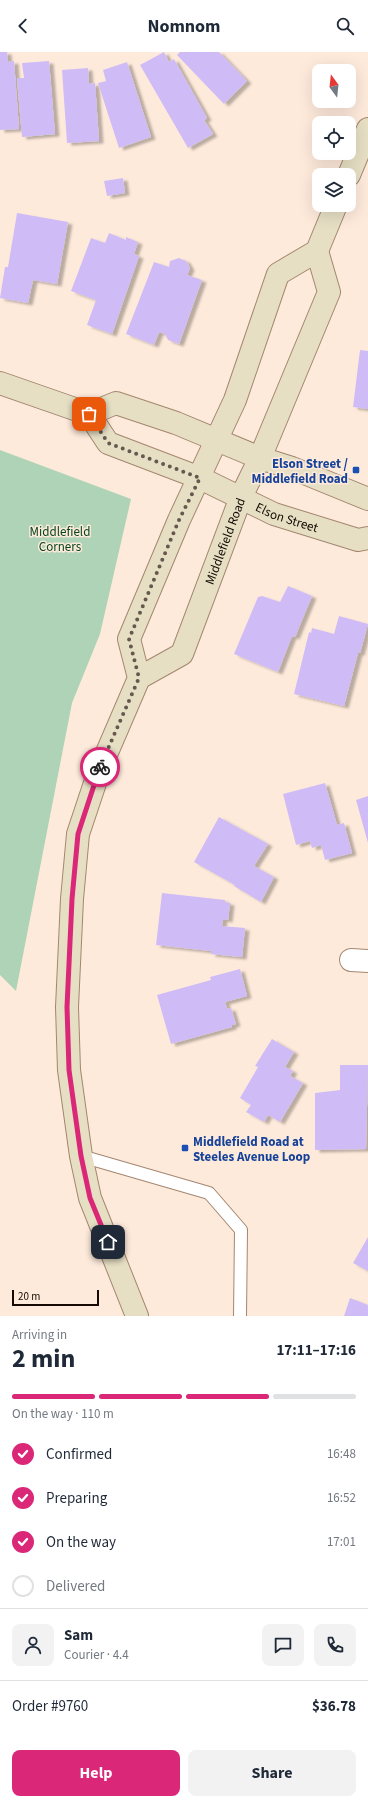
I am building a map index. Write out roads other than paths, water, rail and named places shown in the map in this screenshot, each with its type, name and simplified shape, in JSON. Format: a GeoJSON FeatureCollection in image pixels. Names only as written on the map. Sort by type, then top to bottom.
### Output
{"type":"FeatureCollection","features":[{"type":"Feature","properties":{"kind":"main road"},"geometry":{"type":"LineString","coordinates":[[352,168],[368,129]]}},
{"type":"Feature","properties":{"kind":"main road"},"geometry":{"type":"LineString","coordinates":[[137,1316],[90,1198],[81,1156],[69,1070],[67,1007],[72,899],[78,834],[99,771],[139,678],[129,639],[179,520],[200,478],[215,440],[235,400],[278,274],[317,251],[333,212]]}},
{"type":"Feature","properties":{"kind":"main road","name":"Middlefield Road"},"geometry":{"type":"LineString","coordinates":[[139,678],[182,654],[241,497],[260,458],[329,292],[317,251]]}},
{"type":"Feature","properties":{"kind":"main road"},"geometry":{"type":"LineString","coordinates":[[0,383],[89,414],[116,403],[176,423],[260,458],[292,468],[368,499]]}},
{"type":"Feature","properties":{"kind":"main road","name":"Elson Street"},"geometry":{"type":"LineString","coordinates":[[89,414],[108,443],[200,478],[274,514],[358,540],[368,538]]}},
{"type":"Feature","properties":{"kind":"lane"},"geometry":{"type":"LineString","coordinates":[[81,1156],[209,1193],[241,1230],[240,1316]]}},
{"type":"Feature","properties":{"kind":"place","name":"Elson Street / Middlefield Road"},"geometry":{"type":"Point","coordinates":[356,470]}},
{"type":"Feature","properties":{"kind":"place","name":"Middlefield Road at Steeles Avenue Loop"},"geometry":{"type":"Point","coordinates":[185,1148]}},
{"type":"Feature","properties":{"kind":"park label","name":"Middlefield Corners"},"geometry":{"type":"Point","coordinates":[60,538]}}]}
